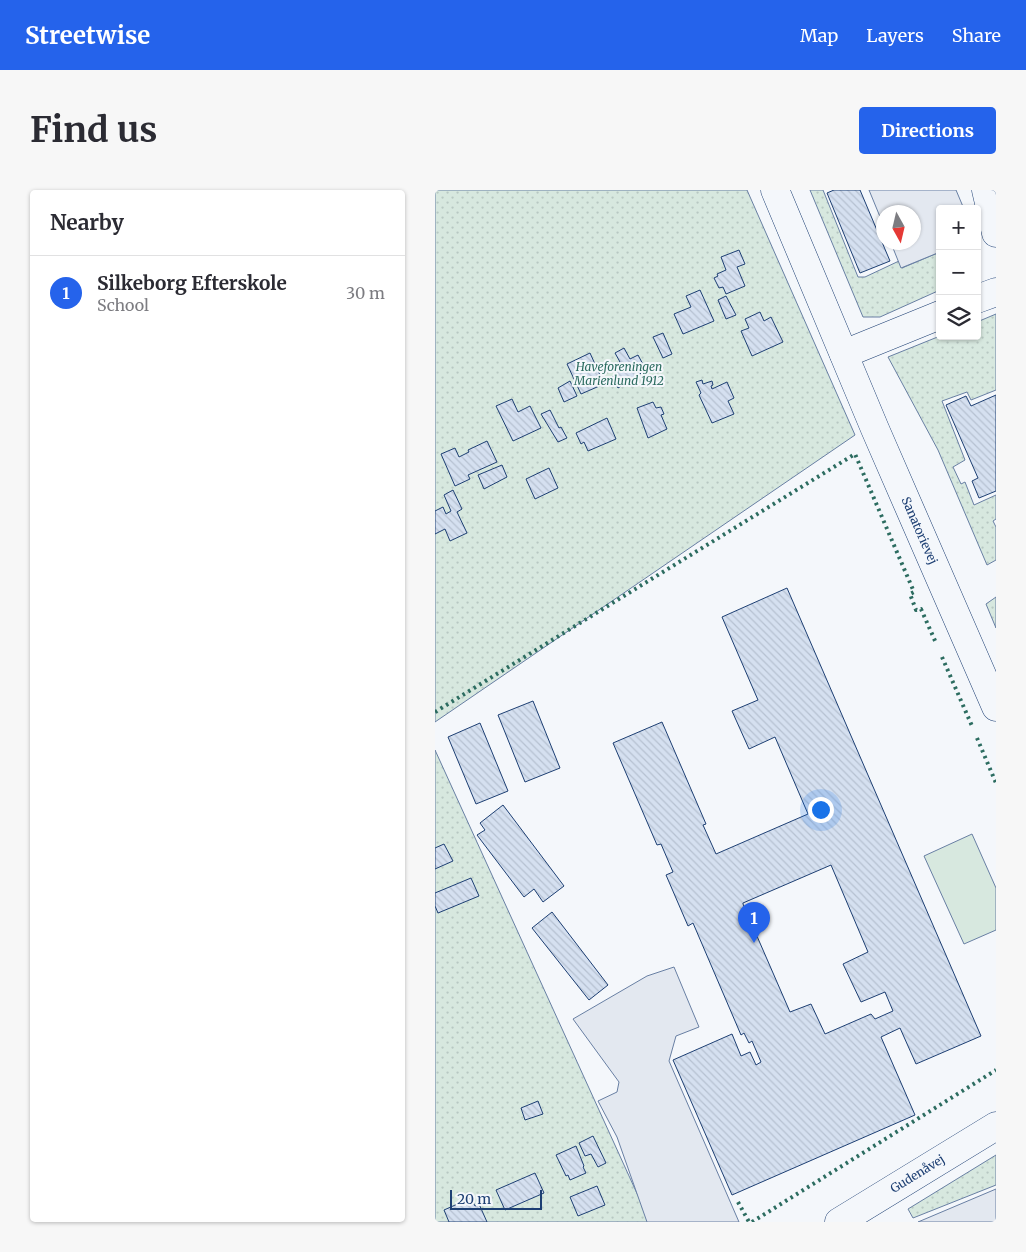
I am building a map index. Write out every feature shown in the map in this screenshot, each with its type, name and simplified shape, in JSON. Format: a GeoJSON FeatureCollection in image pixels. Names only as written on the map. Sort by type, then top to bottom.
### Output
{"type":"FeatureCollection","features":[{"type":"Feature","properties":{"kind":"street","name":"Sanatorievej"},"geometry":{"type":"LineString","coordinates":[[775,190],[996,707]]}},
{"type":"Feature","properties":{"kind":"street"},"geometry":{"type":"LineString","coordinates":[[986,190],[996,233]]}},
{"type":"Feature","properties":{"kind":"street"},"geometry":{"type":"LineString","coordinates":[[981,298],[996,292]]}},
{"type":"Feature","properties":{"kind":"street"},"geometry":{"type":"LineString","coordinates":[[844,354],[936,317]]}},
{"type":"Feature","properties":{"kind":"street","name":"Gudenåvej"},"geometry":{"type":"LineString","coordinates":[[839,1222],[996,1126]]}},
{"type":"Feature","properties":{"kind":"green space","name":"Haveforeningen Marienlund 1912"},"geometry":{"type":"Polygon","coordinates":[[[435,190],[747,190],[855,435],[435,722],[435,190]]]}},
{"type":"Feature","properties":{"kind":"green space"},"geometry":{"type":"Polygon","coordinates":[[[810,190],[823,190],[858,277],[865,277],[899,261],[902,268],[936,254],[936,292],[880,317],[863,317],[810,190]]]}},
{"type":"Feature","properties":{"kind":"green space"},"geometry":{"type":"Polygon","coordinates":[[[996,314],[996,390],[971,400],[967,392],[942,401],[965,460],[953,467],[961,484],[965,482],[974,505],[996,495],[996,519],[993,521],[996,527],[996,560],[987,565],[938,450],[888,357],[936,338],[936,340],[981,340],[981,320],[996,314]]]}},
{"type":"Feature","properties":{"kind":"green space"},"geometry":{"type":"Polygon","coordinates":[[[996,597],[996,628],[986,604],[996,597]]]}},
{"type":"Feature","properties":{"kind":"green space"},"geometry":{"type":"Polygon","coordinates":[[[435,750],[650,1222],[435,1222],[435,750]]]}},
{"type":"Feature","properties":{"kind":"green space"},"geometry":{"type":"Polygon","coordinates":[[[972,834],[996,888],[996,930],[964,944],[924,856],[972,834]]]}},
{"type":"Feature","properties":{"kind":"green space"},"geometry":{"type":"Polygon","coordinates":[[[996,1155],[996,1185],[913,1218],[908,1209],[996,1155]]]}},
{"type":"Feature","properties":{"kind":"shaded area"},"geometry":{"type":"Polygon","coordinates":[[[869,190],[956,190],[962,205],[936,205],[936,254],[901,268],[894,250],[921,250],[921,205],[876,205],[876,207],[869,190]]]}},
{"type":"Feature","properties":{"kind":"shaded area"},"geometry":{"type":"Polygon","coordinates":[[[674,967],[699,1027],[676,1036],[669,1061],[739,1222],[647,1222],[617,1137],[598,1101],[617,1092],[619,1082],[573,1019],[647,976],[674,967]]]}},
{"type":"Feature","properties":{"kind":"shaded area"},"geometry":{"type":"Polygon","coordinates":[[[996,1189],[996,1222],[918,1222],[996,1189]]]}},
{"type":"Feature","properties":{"kind":"building"},"geometry":{"type":"Polygon","coordinates":[[[834,190],[860,190],[876,228],[876,250],[885,250],[890,261],[860,273],[827,193],[834,190]]]}},
{"type":"Feature","properties":{"kind":"building"},"geometry":{"type":"Polygon","coordinates":[[[739,250],[745,264],[737,267],[745,286],[726,294],[723,287],[719,288],[714,278],[718,276],[717,274],[726,270],[721,257],[739,250]]]}},
{"type":"Feature","properties":{"kind":"building"},"geometry":{"type":"Polygon","coordinates":[[[700,290],[714,321],[683,334],[674,314],[691,307],[686,296],[700,290]]]}},
{"type":"Feature","properties":{"kind":"building"},"geometry":{"type":"Polygon","coordinates":[[[726,296],[736,315],[726,319],[718,300],[726,296]]]}},
{"type":"Feature","properties":{"kind":"building"},"geometry":{"type":"Polygon","coordinates":[[[760,312],[764,321],[771,317],[783,342],[752,356],[741,331],[749,328],[745,319],[760,312]]]}},
{"type":"Feature","properties":{"kind":"building"},"geometry":{"type":"Polygon","coordinates":[[[663,333],[672,354],[663,358],[653,337],[663,333]]]}},
{"type":"Feature","properties":{"kind":"building"},"geometry":{"type":"Polygon","coordinates":[[[624,348],[630,359],[638,355],[646,370],[618,388],[612,377],[617,375],[612,366],[620,362],[615,353],[624,348]]]}},
{"type":"Feature","properties":{"kind":"building"},"geometry":{"type":"Polygon","coordinates":[[[590,353],[604,384],[581,394],[567,364],[590,353]]]}},
{"type":"Feature","properties":{"kind":"building"},"geometry":{"type":"Polygon","coordinates":[[[702,380],[703,384],[712,381],[712,389],[727,382],[734,398],[728,401],[734,414],[712,423],[699,395],[701,393],[696,382],[702,380]]]}},
{"type":"Feature","properties":{"kind":"building"},"geometry":{"type":"Polygon","coordinates":[[[570,381],[577,396],[564,402],[558,388],[570,381]]]}},
{"type":"Feature","properties":{"kind":"building"},"geometry":{"type":"Polygon","coordinates":[[[996,395],[996,491],[979,498],[972,481],[978,478],[946,405],[966,396],[971,406],[996,395]]]}},
{"type":"Feature","properties":{"kind":"building"},"geometry":{"type":"Polygon","coordinates":[[[512,399],[518,412],[530,406],[541,428],[513,441],[496,406],[512,399]]]}},
{"type":"Feature","properties":{"kind":"building"},"geometry":{"type":"Polygon","coordinates":[[[653,402],[656,408],[661,407],[664,414],[661,415],[667,429],[648,438],[637,408],[653,402]]]}},
{"type":"Feature","properties":{"kind":"building"},"geometry":{"type":"Polygon","coordinates":[[[550,410],[559,428],[561,427],[567,438],[558,442],[541,414],[550,410]]]}},
{"type":"Feature","properties":{"kind":"building"},"geometry":{"type":"Polygon","coordinates":[[[607,418],[616,439],[588,451],[584,442],[581,444],[576,433],[607,418]]]}},
{"type":"Feature","properties":{"kind":"building"},"geometry":{"type":"Polygon","coordinates":[[[487,441],[497,462],[468,475],[470,479],[455,486],[441,454],[455,448],[459,457],[469,452],[468,450],[487,441]]]}},
{"type":"Feature","properties":{"kind":"building"},"geometry":{"type":"Polygon","coordinates":[[[502,465],[507,477],[484,489],[478,475],[502,465]]]}},
{"type":"Feature","properties":{"kind":"building"},"geometry":{"type":"Polygon","coordinates":[[[549,468],[558,488],[535,499],[526,479],[549,468]]]}},
{"type":"Feature","properties":{"kind":"building"},"geometry":{"type":"Polygon","coordinates":[[[453,490],[462,509],[457,512],[467,533],[450,541],[445,529],[435,534],[435,511],[443,507],[446,514],[451,511],[444,495],[453,490]]]}},
{"type":"Feature","properties":{"kind":"building"},"geometry":{"type":"Polygon","coordinates":[[[787,588],[981,1036],[916,1064],[900,1028],[881,1037],[915,1115],[732,1195],[673,1060],[732,1034],[741,1056],[750,1052],[756,1065],[761,1062],[752,1041],[749,1043],[744,1033],[741,1035],[693,923],[688,926],[666,875],[673,872],[661,844],[657,845],[613,743],[662,722],[706,824],[703,825],[716,854],[808,814],[775,737],[749,749],[732,711],[758,700],[722,617],[787,588]],[[831,865],[743,903],[790,1012],[811,1004],[825,1034],[871,1014],[875,1019],[893,1011],[885,992],[861,1002],[843,964],[868,952],[831,865]]]}},
{"type":"Feature","properties":{"kind":"building"},"geometry":{"type":"Polygon","coordinates":[[[533,701],[560,768],[525,782],[498,715],[533,701]]]}},
{"type":"Feature","properties":{"kind":"building"},"geometry":{"type":"Polygon","coordinates":[[[480,723],[508,791],[476,804],[448,737],[480,723]]]}},
{"type":"Feature","properties":{"kind":"building"},"geometry":{"type":"Polygon","coordinates":[[[503,805],[564,886],[543,902],[534,889],[524,897],[477,835],[485,830],[480,823],[503,805]]]}},
{"type":"Feature","properties":{"kind":"building"},"geometry":{"type":"Polygon","coordinates":[[[444,844],[453,861],[435,869],[435,848],[444,844]]]}},
{"type":"Feature","properties":{"kind":"building"},"geometry":{"type":"Polygon","coordinates":[[[471,878],[479,896],[438,913],[435,906],[435,893],[471,878]]]}},
{"type":"Feature","properties":{"kind":"building"},"geometry":{"type":"Polygon","coordinates":[[[552,912],[608,985],[589,1000],[532,928],[552,912]]]}},
{"type":"Feature","properties":{"kind":"building"},"geometry":{"type":"Polygon","coordinates":[[[538,1101],[543,1114],[525,1120],[521,1108],[538,1101]]]}},
{"type":"Feature","properties":{"kind":"building"},"geometry":{"type":"Polygon","coordinates":[[[593,1136],[606,1163],[598,1167],[591,1154],[585,1156],[579,1143],[593,1136]]]}},
{"type":"Feature","properties":{"kind":"building"},"geometry":{"type":"Polygon","coordinates":[[[576,1146],[586,1173],[570,1180],[568,1175],[566,1176],[556,1155],[576,1146]]]}},
{"type":"Feature","properties":{"kind":"building"},"geometry":{"type":"Polygon","coordinates":[[[535,1173],[544,1193],[505,1210],[496,1190],[535,1173]]]}},
{"type":"Feature","properties":{"kind":"building"},"geometry":{"type":"Polygon","coordinates":[[[597,1186],[605,1205],[578,1216],[570,1197],[597,1186]]]}},
{"type":"Feature","properties":{"kind":"building"},"geometry":{"type":"Polygon","coordinates":[[[471,1198],[475,1206],[479,1204],[487,1222],[449,1222],[444,1210],[471,1198]]]}},
{"type":"Feature","properties":{"kind":"hedge"},"geometry":{"type":"LineString","coordinates":[[435,712],[855,454],[914,592],[910,594],[916,610],[921,609],[936,643]]}},
{"type":"Feature","properties":{"kind":"hedge"},"geometry":{"type":"LineString","coordinates":[[942,657],[972,726]]}},
{"type":"Feature","properties":{"kind":"hedge"},"geometry":{"type":"LineString","coordinates":[[977,738],[996,783]]}},
{"type":"Feature","properties":{"kind":"hedge"},"geometry":{"type":"LineString","coordinates":[[752,1222],[996,1070]]}},
{"type":"Feature","properties":{"kind":"hedge"},"geometry":{"type":"LineString","coordinates":[[738,1202],[749,1222]]}},
{"type":"Feature","properties":{"kind":"place","name":"Silkeborg Efterskole"},"geometry":{"type":"Point","coordinates":[754,943]}}]}
